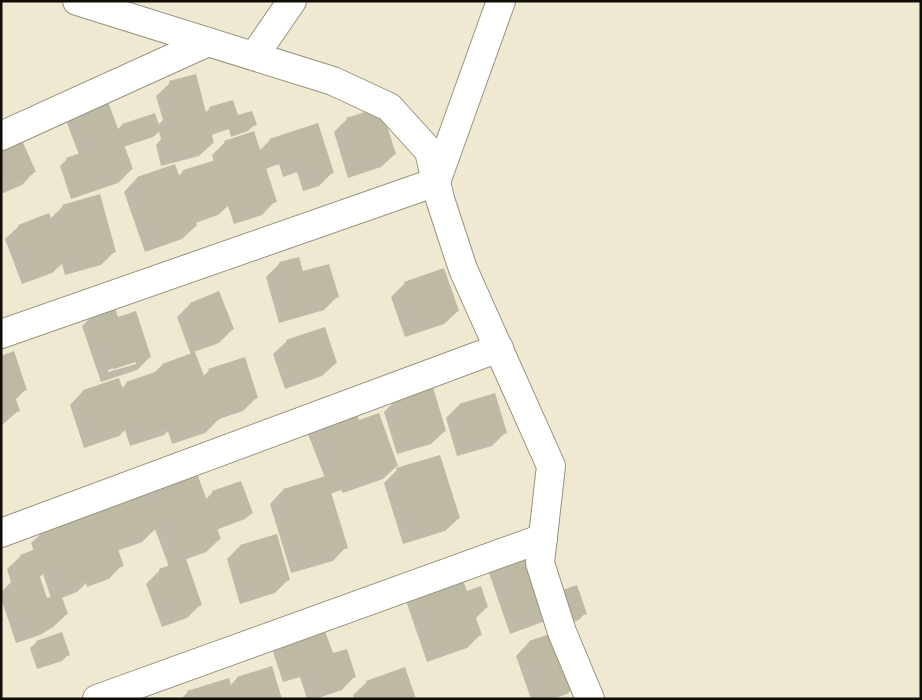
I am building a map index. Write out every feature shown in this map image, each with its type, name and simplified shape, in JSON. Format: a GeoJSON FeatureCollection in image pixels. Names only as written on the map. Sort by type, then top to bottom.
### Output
{"type":"FeatureCollection","features":[{"type":"Feature","properties":{"kind":"street"},"geometry":{"type":"LineString","coordinates":[[77,1],[333,81],[389,107],[429,152],[436,182],[463,269],[551,466],[540,563],[562,632],[590,699]]}},
{"type":"Feature","properties":{"kind":"street"},"geometry":{"type":"LineString","coordinates":[[254,56],[292,1]]}},
{"type":"Feature","properties":{"kind":"street"},"geometry":{"type":"LineString","coordinates":[[436,182],[501,1]]}},
{"type":"Feature","properties":{"kind":"street"},"geometry":{"type":"LineString","coordinates":[[1,136],[208,42]]}},
{"type":"Feature","properties":{"kind":"street"},"geometry":{"type":"LineString","coordinates":[[1,334],[436,182]]}},
{"type":"Feature","properties":{"kind":"street"},"geometry":{"type":"LineString","coordinates":[[1,533],[499,348]]}},
{"type":"Feature","properties":{"kind":"street"},"geometry":{"type":"LineString","coordinates":[[97,699],[543,538]]}},
{"type":"Feature","properties":{"kind":"building"},"geometry":{"type":"Polygon","coordinates":[[[196,74],[214,143],[175,154],[168,130],[175,128],[170,111],[177,110],[169,81],[196,74]]]}},
{"type":"Feature","properties":{"kind":"building"},"geometry":{"type":"Polygon","coordinates":[[[107,99],[133,169],[107,179],[79,109],[107,99]]]}},
{"type":"Feature","properties":{"kind":"building"},"geometry":{"type":"Polygon","coordinates":[[[233,100],[238,115],[252,111],[257,125],[238,131],[235,123],[216,129],[209,107],[233,100]]]}},
{"type":"Feature","properties":{"kind":"building"},"geometry":{"type":"Polygon","coordinates":[[[381,107],[396,154],[361,165],[346,118],[381,107]]]}},
{"type":"Feature","properties":{"kind":"building"},"geometry":{"type":"Polygon","coordinates":[[[155,113],[161,131],[127,142],[122,124],[155,113]]]}},
{"type":"Feature","properties":{"kind":"building"},"geometry":{"type":"Polygon","coordinates":[[[318,123],[334,173],[317,179],[310,159],[296,164],[293,152],[276,157],[269,139],[318,123]]]}},
{"type":"Feature","properties":{"kind":"building"},"geometry":{"type":"Polygon","coordinates":[[[17,129],[36,172],[7,185],[1,172],[1,136],[17,129]]]}},
{"type":"Feature","properties":{"kind":"building"},"geometry":{"type":"Polygon","coordinates":[[[254,131],[277,202],[247,211],[224,141],[254,131]]]}},
{"type":"Feature","properties":{"kind":"building"},"geometry":{"type":"Polygon","coordinates":[[[86,151],[98,186],[78,193],[66,158],[86,151]]]}},
{"type":"Feature","properties":{"kind":"building"},"geometry":{"type":"Polygon","coordinates":[[[219,159],[233,202],[197,214],[183,170],[219,159]]]}},
{"type":"Feature","properties":{"kind":"building"},"geometry":{"type":"Polygon","coordinates":[[[175,164],[197,226],[159,240],[137,177],[175,164]]]}},
{"type":"Feature","properties":{"kind":"building"},"geometry":{"type":"Polygon","coordinates":[[[100,194],[116,252],[78,262],[62,205],[100,194]]]}},
{"type":"Feature","properties":{"kind":"building"},"geometry":{"type":"Polygon","coordinates":[[[49,213],[67,260],[36,272],[18,225],[49,213]]]}},
{"type":"Feature","properties":{"kind":"building"},"geometry":{"type":"Polygon","coordinates":[[[299,257],[303,271],[329,264],[339,297],[293,310],[279,262],[299,257]]]}},
{"type":"Feature","properties":{"kind":"building"},"geometry":{"type":"Polygon","coordinates":[[[444,268],[459,311],[418,324],[404,282],[444,268]]]}},
{"type":"Feature","properties":{"kind":"building"},"geometry":{"type":"Polygon","coordinates":[[[219,291],[234,329],[204,341],[190,303],[219,291]]]}},
{"type":"Feature","properties":{"kind":"building"},"geometry":{"type":"Polygon","coordinates":[[[114,305],[118,317],[136,311],[151,357],[114,369],[95,311],[114,305]]]}},
{"type":"Feature","properties":{"kind":"building"},"geometry":{"type":"Polygon","coordinates":[[[325,327],[337,363],[298,376],[286,340],[325,327]]]}},
{"type":"Feature","properties":{"kind":"building"},"geometry":{"type":"Polygon","coordinates":[[[14,351],[27,390],[14,394],[20,411],[1,417],[1,356],[14,351]]]}},
{"type":"Feature","properties":{"kind":"building"},"geometry":{"type":"Polygon","coordinates":[[[195,352],[220,419],[186,431],[162,364],[195,352]]]}},
{"type":"Feature","properties":{"kind":"building"},"geometry":{"type":"Polygon","coordinates":[[[245,357],[258,398],[221,410],[208,369],[245,357]]]}},
{"type":"Feature","properties":{"kind":"building"},"geometry":{"type":"Polygon","coordinates":[[[161,370],[178,422],[144,434],[126,382],[161,370]]]}},
{"type":"Feature","properties":{"kind":"building"},"geometry":{"type":"Polygon","coordinates":[[[119,378],[134,423],[97,435],[83,390],[119,378]]]}},
{"type":"Feature","properties":{"kind":"building"},"geometry":{"type":"Polygon","coordinates":[[[433,387],[446,431],[410,442],[397,398],[433,387]]]}},
{"type":"Feature","properties":{"kind":"building"},"geometry":{"type":"Polygon","coordinates":[[[495,393],[507,433],[471,444],[459,404],[495,393]]]}},
{"type":"Feature","properties":{"kind":"building"},"geometry":{"type":"Polygon","coordinates":[[[354,407],[359,420],[379,413],[398,466],[356,481],[355,477],[344,481],[321,419],[354,407]]]}},
{"type":"Feature","properties":{"kind":"building"},"geometry":{"type":"Polygon","coordinates":[[[440,455],[460,518],[416,532],[396,468],[440,455]]]}},
{"type":"Feature","properties":{"kind":"building"},"geometry":{"type":"Polygon","coordinates":[[[195,468],[221,539],[182,553],[156,481],[195,468]]]}},
{"type":"Feature","properties":{"kind":"building"},"geometry":{"type":"Polygon","coordinates":[[[326,476],[348,548],[304,560],[283,489],[326,476]]]}},
{"type":"Feature","properties":{"kind":"building"},"geometry":{"type":"Polygon","coordinates":[[[241,481],[253,513],[224,524],[212,491],[241,481]]]}},
{"type":"Feature","properties":{"kind":"building"},"geometry":{"type":"Polygon","coordinates":[[[141,486],[157,529],[116,544],[124,566],[101,574],[77,509],[141,486]]]}},
{"type":"Feature","properties":{"kind":"building"},"geometry":{"type":"Polygon","coordinates":[[[71,519],[92,579],[66,588],[44,529],[71,519]]]}},
{"type":"Feature","properties":{"kind":"building"},"geometry":{"type":"Polygon","coordinates":[[[277,534],[290,580],[253,591],[240,545],[277,534]]]}},
{"type":"Feature","properties":{"kind":"building"},"geometry":{"type":"Polygon","coordinates":[[[539,538],[557,592],[577,585],[587,614],[568,620],[563,607],[524,622],[500,553],[539,538]]]}},
{"type":"Feature","properties":{"kind":"building"},"geometry":{"type":"Polygon","coordinates":[[[46,545],[53,566],[38,571],[47,598],[61,594],[68,614],[54,619],[55,622],[30,631],[13,579],[27,575],[20,555],[46,545]]]}},
{"type":"Feature","properties":{"kind":"building"},"geometry":{"type":"Polygon","coordinates":[[[186,559],[202,605],[175,615],[159,569],[186,559]]]}},
{"type":"Feature","properties":{"kind":"building"},"geometry":{"type":"Polygon","coordinates":[[[457,564],[467,591],[481,586],[488,607],[474,612],[482,635],[441,649],[416,578],[457,564]]]}},
{"type":"Feature","properties":{"kind":"building"},"geometry":{"type":"Polygon","coordinates":[[[319,614],[333,653],[347,649],[356,677],[322,688],[298,621],[319,614]]]}},
{"type":"Feature","properties":{"kind":"building"},"geometry":{"type":"Polygon","coordinates":[[[564,629],[582,681],[547,693],[529,641],[564,629]]]}},
{"type":"Feature","properties":{"kind":"building"},"geometry":{"type":"Polygon","coordinates":[[[62,632],[70,655],[44,664],[36,641],[62,632]]]}},
{"type":"Feature","properties":{"kind":"building"},"geometry":{"type":"Polygon","coordinates":[[[298,638],[309,670],[289,677],[279,644],[298,638]]]}},
{"type":"Feature","properties":{"kind":"building"},"geometry":{"type":"Polygon","coordinates":[[[272,666],[282,699],[244,699],[237,677],[272,666]]]}},
{"type":"Feature","properties":{"kind":"building"},"geometry":{"type":"Polygon","coordinates":[[[405,667],[416,699],[372,699],[366,681],[405,667]]]}},
{"type":"Feature","properties":{"kind":"building"},"geometry":{"type":"Polygon","coordinates":[[[229,678],[235,699],[190,699],[187,691],[229,678]]]}}]}
